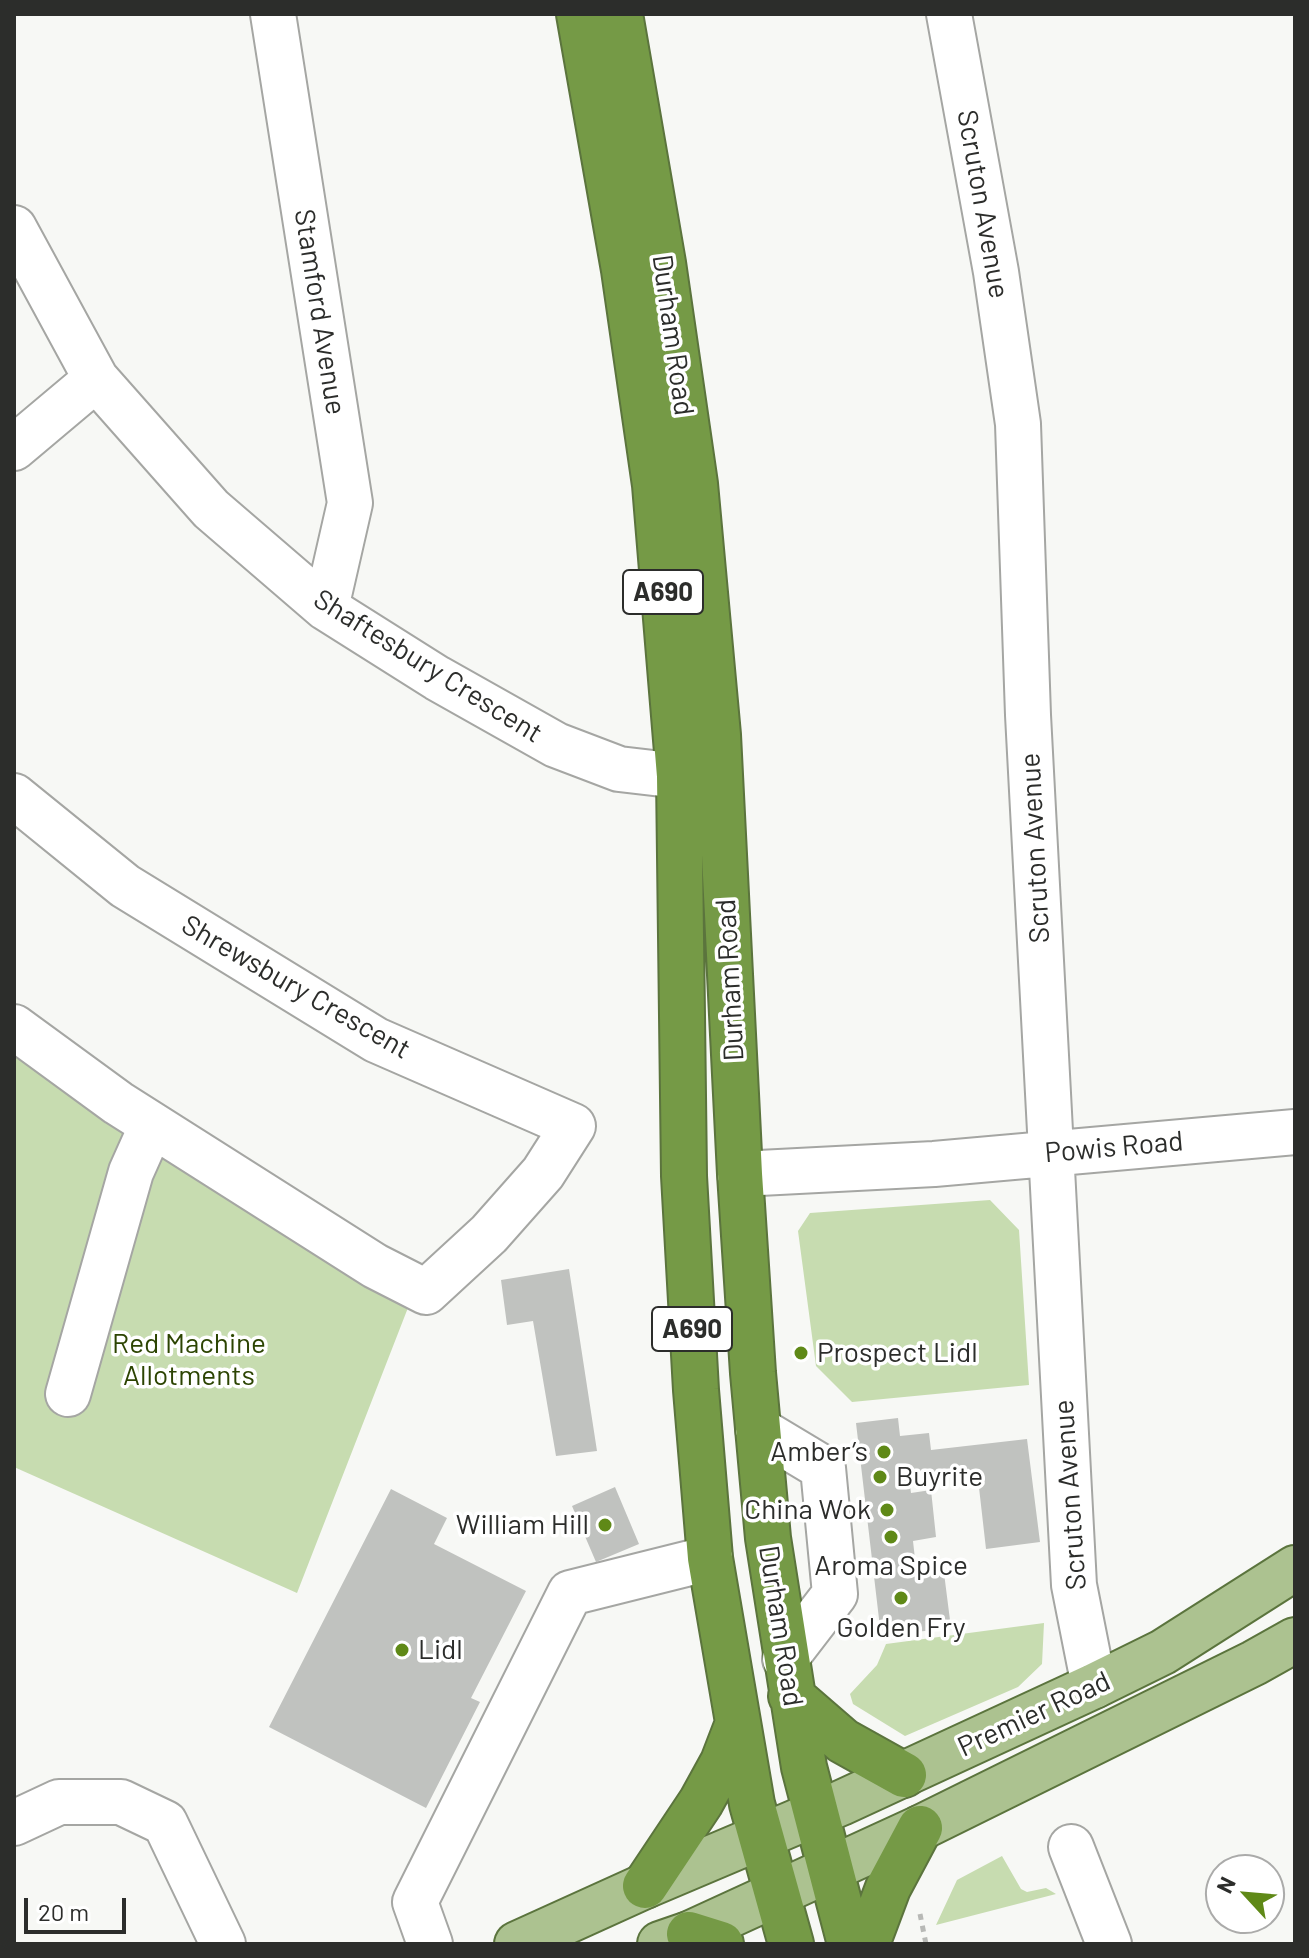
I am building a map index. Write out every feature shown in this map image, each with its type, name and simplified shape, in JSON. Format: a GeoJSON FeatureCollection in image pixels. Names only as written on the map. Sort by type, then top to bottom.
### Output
{"type":"FeatureCollection","features":[{"type":"Feature","properties":{"kind":"highway","name":"Durham Road"},"geometry":{"type":"LineString","coordinates":[[579,14],[624,270],[655,485],[679,776],[684,1176],[696,1390],[710,1558],[752,1804],[791,1944]]}},
{"type":"Feature","properties":{"kind":"highway","name":"Durham Road"},"geometry":{"type":"LineString","coordinates":[[620,14],[663,263],[695,484],[718,735],[740,1174],[768,1538],[788,1677],[815,1813],[850,1944]]}},
{"type":"Feature","properties":{"kind":"highway"},"geometry":{"type":"LineString","coordinates":[[684,1176],[740,1174]]}},
{"type":"Feature","properties":{"kind":"highway"},"geometry":{"type":"LineString","coordinates":[[788,1677],[843,1741],[904,1775]]}},
{"type":"Feature","properties":{"kind":"highway"},"geometry":{"type":"LineString","coordinates":[[645,1886],[701,1802],[723,1762],[738,1723]]}},
{"type":"Feature","properties":{"kind":"highway"},"geometry":{"type":"LineString","coordinates":[[867,1944],[888,1888],[920,1828]]}},
{"type":"Feature","properties":{"kind":"main road","name":"Premier Road"},"geometry":{"type":"LineString","coordinates":[[517,1944],[904,1775],[1094,1686],[1163,1652],[1295,1568]]}},
{"type":"Feature","properties":{"kind":"main road","name":"Premier Road"},"geometry":{"type":"LineString","coordinates":[[690,1941],[777,1894],[920,1828],[1295,1640]]}},
{"type":"Feature","properties":{"kind":"street","name":"Stamford Avenue"},"geometry":{"type":"LineString","coordinates":[[273,14],[350,503],[326,608]]}},
{"type":"Feature","properties":{"kind":"street","name":"Scruton Avenue"},"geometry":{"type":"LineString","coordinates":[[949,14],[996,272],[1018,424],[1029,730],[1074,1585],[1094,1686]]}},
{"type":"Feature","properties":{"kind":"street","name":"Shaftesbury Crescent"},"geometry":{"type":"LineString","coordinates":[[14,228],[96,379],[211,509],[326,608],[437,678],[556,745],[619,769],[679,776]]}},
{"type":"Feature","properties":{"kind":"street"},"geometry":{"type":"LineString","coordinates":[[14,448],[96,379]]}},
{"type":"Feature","properties":{"kind":"street","name":"Shrewsbury Crescent"},"geometry":{"type":"LineString","coordinates":[[14,796],[125,886],[376,1040],[573,1126],[543,1173],[499,1223],[426,1292],[375,1266],[152,1125]]}},
{"type":"Feature","properties":{"kind":"street"},"geometry":{"type":"LineString","coordinates":[[14,1027],[152,1125],[131,1172],[68,1394]]}},
{"type":"Feature","properties":{"kind":"street","name":"Powis Road"},"geometry":{"type":"LineString","coordinates":[[740,1174],[934,1164],[1295,1132]]}},
{"type":"Feature","properties":{"kind":"street"},"geometry":{"type":"LineString","coordinates":[[758,1429],[823,1468],[835,1594],[788,1677]]}},
{"type":"Feature","properties":{"kind":"street"},"geometry":{"type":"LineString","coordinates":[[430,1944],[415,1902],[570,1593],[710,1558]]}},
{"type":"Feature","properties":{"kind":"street"},"geometry":{"type":"LineString","coordinates":[[14,1823],[59,1802],[121,1802],[165,1823],[223,1944]]}},
{"type":"Feature","properties":{"kind":"street"},"geometry":{"type":"LineString","coordinates":[[1071,1847],[1109,1944]]}},
{"type":"Feature","properties":{"kind":"green space","name":"Red Machine Allotments"},"geometry":{"type":"Polygon","coordinates":[[[14,1047],[411,1300],[297,1593],[14,1467],[14,1047]]]}},
{"type":"Feature","properties":{"kind":"green space"},"geometry":{"type":"Polygon","coordinates":[[[990,1200],[1019,1230],[1029,1385],[852,1402],[816,1366],[798,1231],[810,1213],[990,1200]]]}},
{"type":"Feature","properties":{"kind":"green space"},"geometry":{"type":"Polygon","coordinates":[[[1044,1623],[1042,1664],[1018,1687],[905,1736],[853,1704],[850,1694],[877,1665],[886,1644],[1044,1623]]]}},
{"type":"Feature","properties":{"kind":"green space"},"geometry":{"type":"Polygon","coordinates":[[[1002,1856],[1021,1889],[1027,1892],[1046,1888],[1056,1894],[936,1925],[957,1880],[1002,1856]]]}},
{"type":"Feature","properties":{"kind":"building"},"geometry":{"type":"Polygon","coordinates":[[[569,1269],[597,1451],[556,1456],[533,1321],[507,1325],[501,1280],[569,1269]]]}},
{"type":"Feature","properties":{"kind":"building"},"geometry":{"type":"Polygon","coordinates":[[[898,1418],[900,1436],[929,1433],[931,1450],[1027,1439],[1040,1542],[986,1549],[977,1470],[909,1478],[911,1493],[931,1490],[936,1537],[913,1541],[917,1577],[944,1573],[951,1628],[881,1636],[856,1423],[898,1418]]]}},
{"type":"Feature","properties":{"kind":"building","name":"William Hill"},"geometry":{"type":"Polygon","coordinates":[[[615,1487],[639,1544],[596,1562],[572,1506],[615,1487]]]}},
{"type":"Feature","properties":{"kind":"building","name":"Lidl"},"geometry":{"type":"Polygon","coordinates":[[[391,1489],[447,1518],[434,1544],[526,1591],[471,1698],[480,1702],[426,1808],[269,1727],[391,1489]]]}},
{"type":"Feature","properties":{"kind":"place","name":"Prospect Lidl"},"geometry":{"type":"Point","coordinates":[801,1353]}},
{"type":"Feature","properties":{"kind":"place","name":"Amber’s"},"geometry":{"type":"Point","coordinates":[884,1452]}},
{"type":"Feature","properties":{"kind":"place","name":"Buyrite"},"geometry":{"type":"Point","coordinates":[880,1477]}},
{"type":"Feature","properties":{"kind":"place","name":"China Wok"},"geometry":{"type":"Point","coordinates":[887,1510]}},
{"type":"Feature","properties":{"kind":"place","name":"William Hill"},"geometry":{"type":"Point","coordinates":[605,1525]}},
{"type":"Feature","properties":{"kind":"place","name":"Aroma Spice"},"geometry":{"type":"Point","coordinates":[891,1537]}},
{"type":"Feature","properties":{"kind":"place","name":"Golden Fry"},"geometry":{"type":"Point","coordinates":[901,1598]}},
{"type":"Feature","properties":{"kind":"place","name":"Lidl"},"geometry":{"type":"Point","coordinates":[402,1650]}}]}
